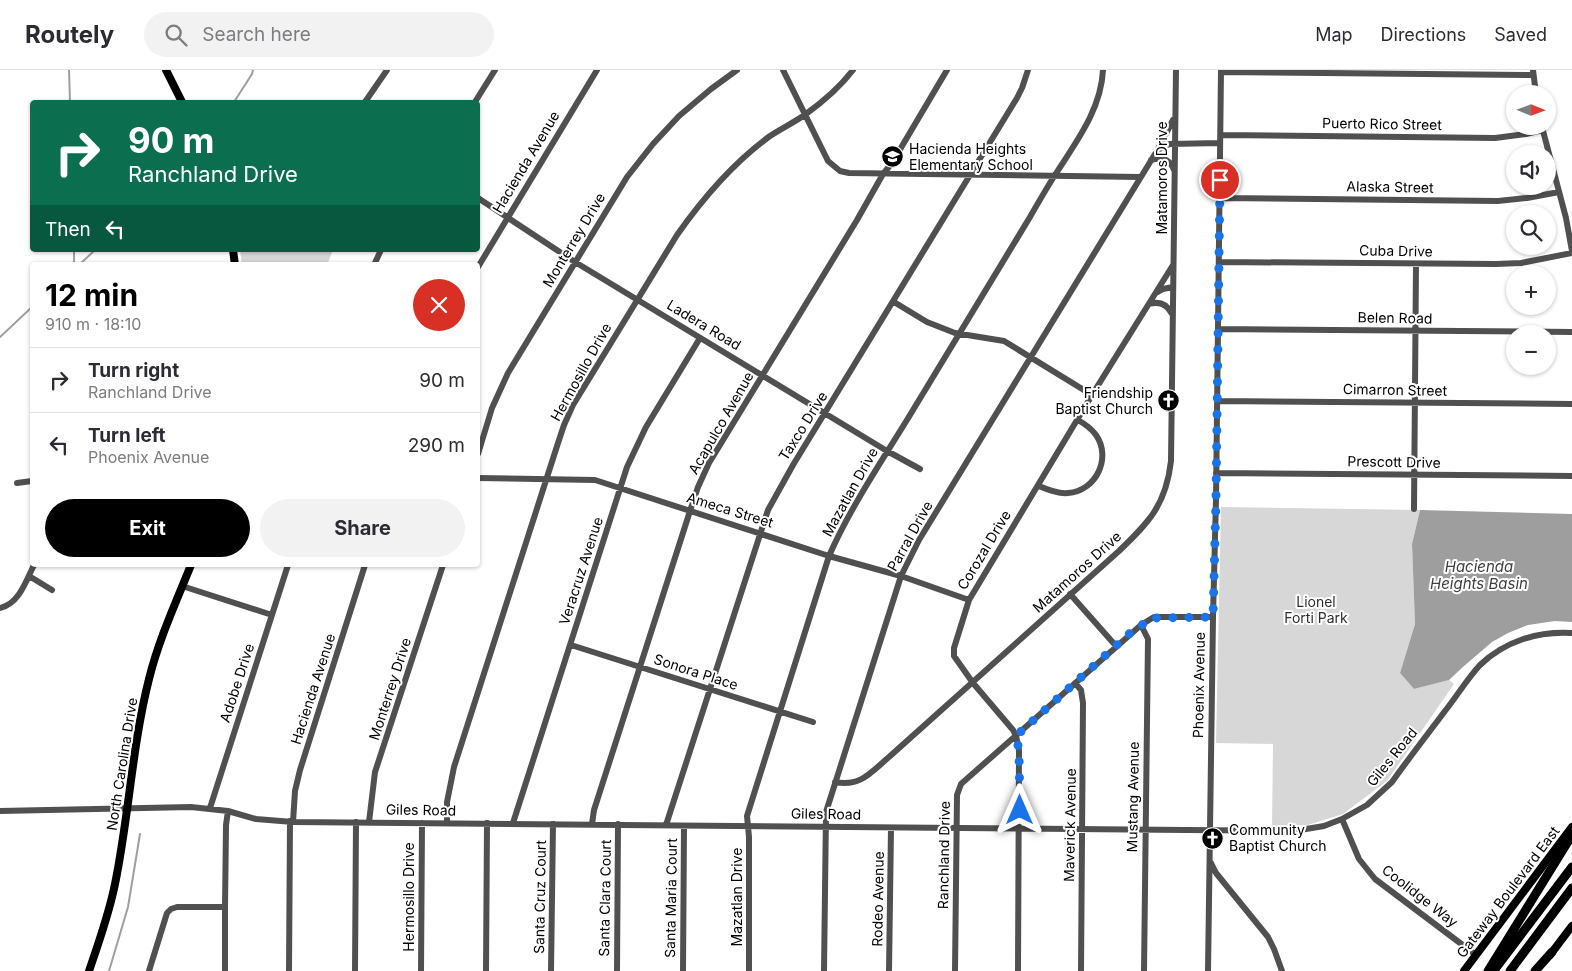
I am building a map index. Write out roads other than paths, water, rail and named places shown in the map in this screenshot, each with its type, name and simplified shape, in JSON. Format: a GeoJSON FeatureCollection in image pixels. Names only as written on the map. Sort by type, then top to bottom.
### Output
{"type":"FeatureCollection","features":[{"type":"Feature","properties":{"kind":"highway"},"geometry":{"type":"LineString","coordinates":[[1488,971],[1572,835]]}},
{"type":"Feature","properties":{"kind":"highway"},"geometry":{"type":"LineString","coordinates":[[1493,971],[1572,867]]}},
{"type":"Feature","properties":{"kind":"highway"},"geometry":{"type":"LineString","coordinates":[[1510,971],[1572,888]]}},
{"type":"Feature","properties":{"kind":"highway"},"geometry":{"type":"LineString","coordinates":[[1537,971],[1552,952]]}},
{"type":"Feature","properties":{"kind":"main road"},"geometry":{"type":"LineString","coordinates":[[166,70],[181,100]]}},
{"type":"Feature","properties":{"kind":"main road","name":"North Carolina Drive"},"geometry":{"type":"LineString","coordinates":[[90,971],[115,884],[140,721],[149,680],[162,638],[190,567]]}},
{"type":"Feature","properties":{"kind":"main road","name":"Gateway Boulevard East"},"geometry":{"type":"LineString","coordinates":[[1464,971],[1572,827]]}},
{"type":"Feature","properties":{"kind":"main road"},"geometry":{"type":"LineString","coordinates":[[1552,952],[1572,926]]}},
{"type":"Feature","properties":{"kind":"street"},"geometry":{"type":"LineString","coordinates":[[365,100],[387,70]]}},
{"type":"Feature","properties":{"kind":"street"},"geometry":{"type":"LineString","coordinates":[[476,100],[495,70]]}},
{"type":"Feature","properties":{"kind":"street","name":"Hacienda Avenue"},"geometry":{"type":"LineString","coordinates":[[480,265],[597,70]]}},
{"type":"Feature","properties":{"kind":"street","name":"Monterrey Drive"},"geometry":{"type":"LineString","coordinates":[[480,448],[494,403],[508,373],[627,177],[653,144],[697,100],[737,70]]}},
{"type":"Feature","properties":{"kind":"street"},"geometry":{"type":"LineString","coordinates":[[783,70],[828,161],[836,169],[850,173],[883,174],[1140,177]]}},
{"type":"Feature","properties":{"kind":"street","name":"Hermosillo Drive"},"geometry":{"type":"LineString","coordinates":[[446,823],[447,802],[454,767],[568,415],[677,235],[716,184],[770,136],[805,115],[831,95],[853,70]]}},
{"type":"Feature","properties":{"kind":"street","name":"Acapulco Avenue"},"geometry":{"type":"LineString","coordinates":[[592,824],[594,810],[690,511],[709,463],[947,70]]}},
{"type":"Feature","properties":{"kind":"street","name":"Taxco Drive"},"geometry":{"type":"LineString","coordinates":[[666,825],[771,503],[1017,98],[1028,70]]}},
{"type":"Feature","properties":{"kind":"street","name":"Mazatlan Drive"},"geometry":{"type":"LineString","coordinates":[[749,971],[750,837],[747,816],[829,556],[846,520],[887,451],[960,335],[1078,139],[1095,108],[1101,89],[1103,70]]}},
{"type":"Feature","properties":{"kind":"street","name":"Matamoros Drive"},"geometry":{"type":"LineString","coordinates":[[835,782],[850,784],[862,780],[973,683],[1143,528],[1156,510],[1168,484],[1171,461],[1176,70]]}},
{"type":"Feature","properties":{"kind":"street"},"geometry":{"type":"LineString","coordinates":[[1222,71],[1533,72],[1535,85]]}},
{"type":"Feature","properties":{"kind":"street","name":"Phoenix Avenue"},"geometry":{"type":"LineString","coordinates":[[1208,971],[1222,71]]}},
{"type":"Feature","properties":{"kind":"street","name":"Parral Drive"},"geometry":{"type":"LineString","coordinates":[[824,971],[826,812],[901,576],[920,540],[1175,117]]}},
{"type":"Feature","properties":{"kind":"street","name":"Puerto Rico Street"},"geometry":{"type":"LineString","coordinates":[[1221,135],[1495,138],[1518,135]]}},
{"type":"Feature","properties":{"kind":"street"},"geometry":{"type":"LineString","coordinates":[[1544,135],[1569,231],[1572,252]]}},
{"type":"Feature","properties":{"kind":"street"},"geometry":{"type":"LineString","coordinates":[[1174,143],[1220,143]]}},
{"type":"Feature","properties":{"kind":"street","name":"Parral Drive"},"geometry":{"type":"LineString","coordinates":[[1153,156],[1163,146],[1174,143]]}},
{"type":"Feature","properties":{"kind":"street"},"geometry":{"type":"LineString","coordinates":[[1153,156],[1166,160],[1172,165],[1175,172]]}},
{"type":"Feature","properties":{"kind":"street","name":"Alaska Street"},"geometry":{"type":"LineString","coordinates":[[1220,198],[1498,201],[1559,192]]}},
{"type":"Feature","properties":{"kind":"street","name":"Ladera Road"},"geometry":{"type":"LineString","coordinates":[[480,199],[575,262],[887,451],[920,469]]}},
{"type":"Feature","properties":{"kind":"street","name":"Cuba Drive"},"geometry":{"type":"LineString","coordinates":[[1219,262],[1521,263],[1572,252]]}},
{"type":"Feature","properties":{"kind":"street","name":"Corozal Drive"},"geometry":{"type":"LineString","coordinates":[[1018,971],[1019,750],[1013,730],[973,683],[954,654],[954,648],[969,600],[1092,395],[1174,264]]}},
{"type":"Feature","properties":{"kind":"street"},"geometry":{"type":"LineString","coordinates":[[1414,509],[1416,264]]}},
{"type":"Feature","properties":{"kind":"street"},"geometry":{"type":"LineString","coordinates":[[1154,295],[1163,289],[1173,287]]}},
{"type":"Feature","properties":{"kind":"street"},"geometry":{"type":"LineString","coordinates":[[894,302],[927,322],[960,335],[1004,341],[1092,395]]}},
{"type":"Feature","properties":{"kind":"street"},"geometry":{"type":"LineString","coordinates":[[1149,304],[1158,303],[1164,305],[1170,309],[1173,315]]}},
{"type":"Feature","properties":{"kind":"street","name":"Belen Road"},"geometry":{"type":"LineString","coordinates":[[1218,329],[1572,332]]}},
{"type":"Feature","properties":{"kind":"street","name":"Veracruz Avenue"},"geometry":{"type":"LineString","coordinates":[[513,823],[620,488],[640,438],[700,338]]}},
{"type":"Feature","properties":{"kind":"street","name":"Cimarron Street"},"geometry":{"type":"LineString","coordinates":[[1218,401],[1572,404]]}},
{"type":"Feature","properties":{"kind":"street"},"geometry":{"type":"LineString","coordinates":[[1039,486],[1061,493],[1074,492],[1090,484],[1098,473],[1102,458],[1099,440],[1090,427],[1078,420]]}},
{"type":"Feature","properties":{"kind":"street","name":"Prescott Drive"},"geometry":{"type":"LineString","coordinates":[[1216,473],[1572,476]]}},
{"type":"Feature","properties":{"kind":"street","name":"Ameca Street"},"geometry":{"type":"LineString","coordinates":[[480,478],[590,479],[760,532],[829,556],[901,576],[969,600]]}},
{"type":"Feature","properties":{"kind":"street"},"geometry":{"type":"LineString","coordinates":[[17,483],[30,481]]}},
{"type":"Feature","properties":{"kind":"street"},"geometry":{"type":"LineString","coordinates":[[0,608],[7,606],[16,599],[33,567]]}},
{"type":"Feature","properties":{"kind":"street","name":"Adobe Drive"},"geometry":{"type":"LineString","coordinates":[[210,808],[287,567]]}},
{"type":"Feature","properties":{"kind":"street","name":"Hacienda Avenue"},"geometry":{"type":"LineString","coordinates":[[289,971],[292,822],[295,791],[364,567]]}},
{"type":"Feature","properties":{"kind":"street","name":"Monterrey Drive"},"geometry":{"type":"LineString","coordinates":[[369,822],[375,772],[442,567]]}},
{"type":"Feature","properties":{"kind":"street"},"geometry":{"type":"LineString","coordinates":[[29,576],[52,590]]}},
{"type":"Feature","properties":{"kind":"street"},"geometry":{"type":"LineString","coordinates":[[182,586],[272,615]]}},
{"type":"Feature","properties":{"kind":"street"},"geometry":{"type":"LineString","coordinates":[[1070,594],[1116,646]]}},
{"type":"Feature","properties":{"kind":"street","name":"Ranchland Drive"},"geometry":{"type":"LineString","coordinates":[[955,971],[957,795],[961,784],[1141,625],[1152,618],[1158,617],[1213,617]]}},
{"type":"Feature","properties":{"kind":"street","name":"Mustang Avenue"},"geometry":{"type":"LineString","coordinates":[[1141,625],[1148,639],[1144,971]]}},
{"type":"Feature","properties":{"kind":"street","name":"Giles Road"},"geometry":{"type":"LineString","coordinates":[[0,811],[191,807],[228,811],[256,819],[292,822],[1294,831],[1324,826],[1342,819],[1367,804],[1392,782],[1470,677],[1499,650],[1523,639],[1548,633],[1572,633]]}},
{"type":"Feature","properties":{"kind":"street","name":"Sonora Place"},"geometry":{"type":"LineString","coordinates":[[571,645],[813,722]]}},
{"type":"Feature","properties":{"kind":"street","name":"Maverick Avenue"},"geometry":{"type":"LineString","coordinates":[[1075,683],[1083,695],[1081,971]]}},
{"type":"Feature","properties":{"kind":"street"},"geometry":{"type":"LineString","coordinates":[[225,971],[226,825],[228,811]]}},
{"type":"Feature","properties":{"kind":"street","name":"Coolidge Way"},"geometry":{"type":"LineString","coordinates":[[1342,819],[1359,859],[1375,879],[1476,955]]}},
{"type":"Feature","properties":{"kind":"street"},"geometry":{"type":"LineString","coordinates":[[355,971],[356,822]]}},
{"type":"Feature","properties":{"kind":"street","name":"Hermosillo Drive"},"geometry":{"type":"LineString","coordinates":[[420,971],[422,823]]}},
{"type":"Feature","properties":{"kind":"street"},"geometry":{"type":"LineString","coordinates":[[486,971],[487,823]]}},
{"type":"Feature","properties":{"kind":"street","name":"Santa Cruz Court"},"geometry":{"type":"LineString","coordinates":[[552,971],[553,824]]}},
{"type":"Feature","properties":{"kind":"street","name":"Santa Clara Court"},"geometry":{"type":"LineString","coordinates":[[617,971],[618,824]]}},
{"type":"Feature","properties":{"kind":"street","name":"Santa Maria Court"},"geometry":{"type":"LineString","coordinates":[[683,971],[684,826]]}},
{"type":"Feature","properties":{"kind":"street","name":"Rodeo Avenue"},"geometry":{"type":"LineString","coordinates":[[889,971],[891,828]]}},
{"type":"Feature","properties":{"kind":"street"},"geometry":{"type":"LineString","coordinates":[[1210,862],[1268,937],[1282,971]]}},
{"type":"Feature","properties":{"kind":"street"},"geometry":{"type":"LineString","coordinates":[[149,971],[167,913],[170,909],[177,907],[225,907]]}},
{"type":"Feature","properties":{"kind":"water","name":"Hacienda Heights Basin"},"geometry":{"type":"Polygon","coordinates":[[[1420,510],[1572,514],[1572,622],[1555,621],[1528,625],[1508,633],[1492,642],[1449,680],[1414,689],[1400,673],[1415,624],[1412,544],[1420,510]]]}},
{"type":"Feature","properties":{"kind":"waterway"},"geometry":{"type":"LineString","coordinates":[[69,70],[70,100]]}},
{"type":"Feature","properties":{"kind":"waterway"},"geometry":{"type":"LineString","coordinates":[[235,100],[253,70]]}},
{"type":"Feature","properties":{"kind":"waterway"},"geometry":{"type":"LineString","coordinates":[[74,252],[74,262]]}},
{"type":"Feature","properties":{"kind":"waterway"},"geometry":{"type":"LineString","coordinates":[[82,262],[93,252]]}},
{"type":"Feature","properties":{"kind":"waterway"},"geometry":{"type":"LineString","coordinates":[[0,337],[30,309]]}},
{"type":"Feature","properties":{"kind":"waterway"},"geometry":{"type":"LineString","coordinates":[[109,971],[128,907],[140,834]]}},
{"type":"Feature","properties":{"kind":"place","name":"Hacienda Heights Elementary School"},"geometry":{"type":"Point","coordinates":[893,157]}},
{"type":"Feature","properties":{"kind":"place","name":"Friendship Baptist Church"},"geometry":{"type":"Point","coordinates":[1169,401]}},
{"type":"Feature","properties":{"kind":"place","name":"Community Baptist Church"},"geometry":{"type":"Point","coordinates":[1213,838]}},
{"type":"Feature","properties":{"kind":"park label","name":"Lionel Forti Park"},"geometry":{"type":"Point","coordinates":[1316,610]}}]}
